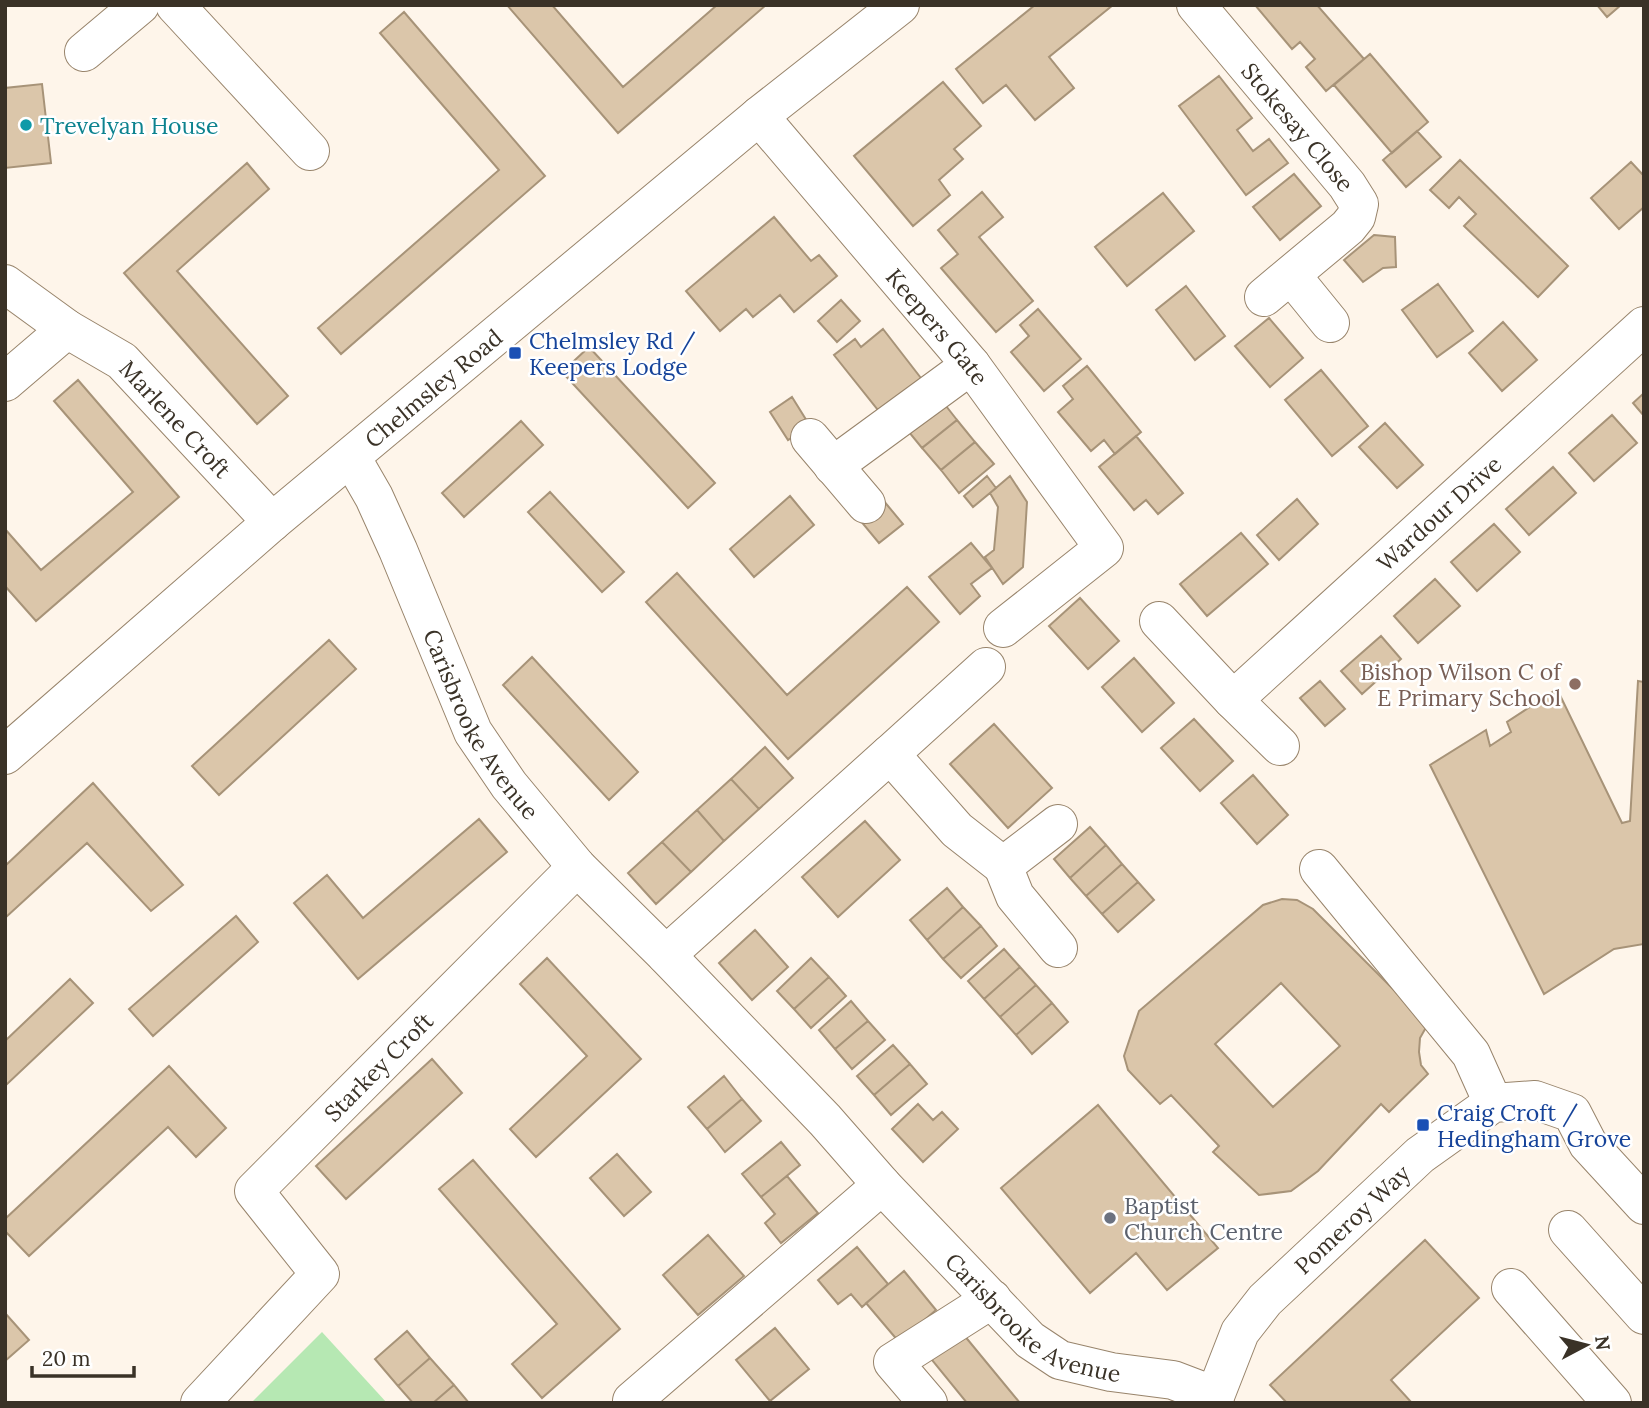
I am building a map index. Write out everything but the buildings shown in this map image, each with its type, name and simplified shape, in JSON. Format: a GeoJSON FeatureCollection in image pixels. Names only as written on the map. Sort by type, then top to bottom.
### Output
{"type":"FeatureCollection","features":[{"type":"Feature","properties":{"kind":"street"},"geometry":{"type":"LineString","coordinates":[[84,52],[140,5]]}},
{"type":"Feature","properties":{"kind":"street"},"geometry":{"type":"LineString","coordinates":[[175,5],[310,151]]}},
{"type":"Feature","properties":{"kind":"street","name":"Chelmsley Road"},"geometry":{"type":"LineString","coordinates":[[5,755],[272,522],[759,116],[900,5]]}},
{"type":"Feature","properties":{"kind":"street","name":"Stokesay Close"},"geometry":{"type":"LineString","coordinates":[[1196,5],[1347,185],[1359,204],[1356,217],[1348,227],[1277,286],[1330,323]]}},
{"type":"Feature","properties":{"kind":"street","name":"Keepers Gate"},"geometry":{"type":"LineString","coordinates":[[759,116],[971,365],[1104,548],[1003,628]]}},
{"type":"Feature","properties":{"kind":"street","name":"Marlene Croft"},"geometry":{"type":"LineString","coordinates":[[5,284],[67,329],[122,361],[272,522]]}},
{"type":"Feature","properties":{"kind":"street","name":"Wardour Drive"},"geometry":{"type":"LineString","coordinates":[[1233,700],[1644,326]]}},
{"type":"Feature","properties":{"kind":"street"},"geometry":{"type":"LineString","coordinates":[[5,382],[67,329]]}},
{"type":"Feature","properties":{"kind":"street"},"geometry":{"type":"LineString","coordinates":[[866,504],[821,452],[971,365]]}},
{"type":"Feature","properties":{"kind":"street","name":"Carisbrooke Avenue"},"geometry":{"type":"LineString","coordinates":[[351,457],[374,497],[398,550],[473,732],[509,785],[578,867],[825,1121],[882,1185],[1030,1340],[1059,1360],[1111,1372],[1173,1380],[1217,1399]]}},
{"type":"Feature","properties":{"kind":"street"},"geometry":{"type":"LineString","coordinates":[[1159,621],[1280,746]]}},
{"type":"Feature","properties":{"kind":"street"},"geometry":{"type":"LineString","coordinates":[[666,955],[986,667]]}},
{"type":"Feature","properties":{"kind":"street"},"geometry":{"type":"LineString","coordinates":[[890,754],[957,830],[1003,866],[1014,896],[1058,948]]}},
{"type":"Feature","properties":{"kind":"street"},"geometry":{"type":"LineString","coordinates":[[1003,866],[1058,824]]}},
{"type":"Feature","properties":{"kind":"street","name":"Starkey Croft"},"geometry":{"type":"LineString","coordinates":[[200,1403],[320,1273],[254,1191],[578,867]]}},
{"type":"Feature","properties":{"kind":"street"},"geometry":{"type":"LineString","coordinates":[[1319,869],[1471,1054],[1493,1103],[1535,1100],[1572,1113],[1588,1144],[1644,1205]]}},
{"type":"Feature","properties":{"kind":"street","name":"Pomeroy Way"},"geometry":{"type":"LineString","coordinates":[[1217,1399],[1240,1332],[1265,1300],[1420,1155],[1493,1103]]}},
{"type":"Feature","properties":{"kind":"street"},"geometry":{"type":"LineString","coordinates":[[633,1403],[632,1401],[882,1185]]}},
{"type":"Feature","properties":{"kind":"street"},"geometry":{"type":"LineString","coordinates":[[1568,1230],[1644,1315]]}},
{"type":"Feature","properties":{"kind":"street"},"geometry":{"type":"LineString","coordinates":[[1511,1288],[1612,1403]]}},
{"type":"Feature","properties":{"kind":"street"},"geometry":{"type":"LineString","coordinates":[[928,1403],[893,1362],[992,1300]]}},
{"type":"Feature","properties":{"kind":"green space"},"geometry":{"type":"Polygon","coordinates":[[[322,1332],[387,1403],[251,1403],[322,1332]]]}},
{"type":"Feature","properties":{"kind":"place","name":"Trevelyan House"},"geometry":{"type":"Point","coordinates":[26,125]}},
{"type":"Feature","properties":{"kind":"place","name":"Chelmsley Rd / Keepers Lodge"},"geometry":{"type":"Point","coordinates":[515,353]}},
{"type":"Feature","properties":{"kind":"place","name":"Bishop Wilson C of E Primary School"},"geometry":{"type":"Point","coordinates":[1575,684]}},
{"type":"Feature","properties":{"kind":"place","name":"Craig Croft / Hedingham Grove"},"geometry":{"type":"Point","coordinates":[1423,1125]}},
{"type":"Feature","properties":{"kind":"place","name":"Baptist Church Centre"},"geometry":{"type":"Point","coordinates":[1110,1218]}}]}
